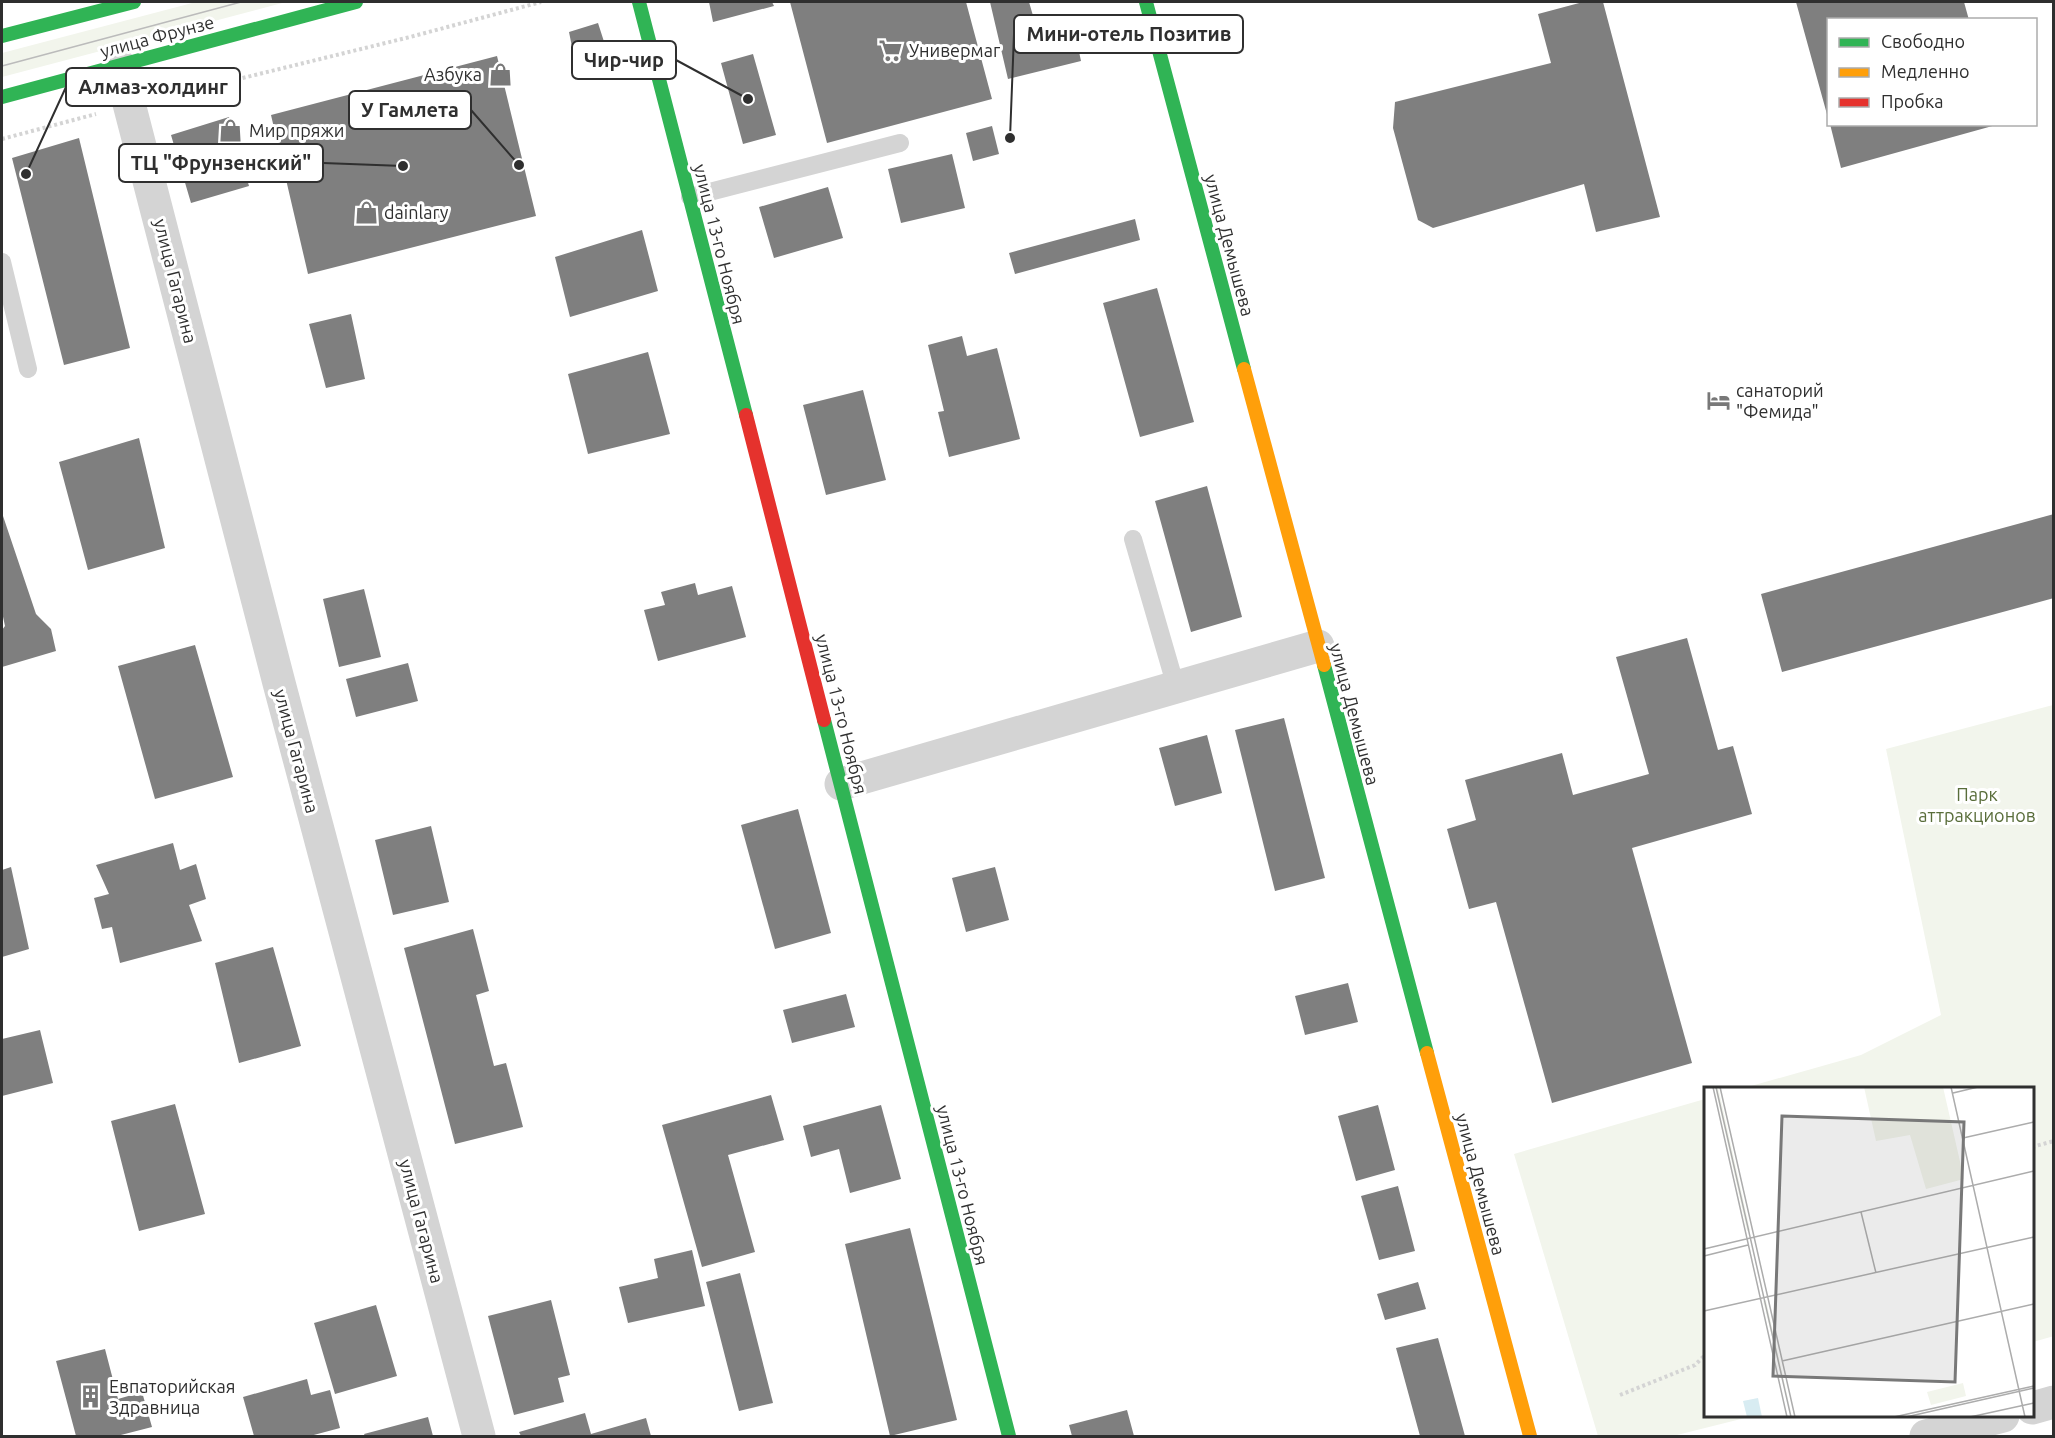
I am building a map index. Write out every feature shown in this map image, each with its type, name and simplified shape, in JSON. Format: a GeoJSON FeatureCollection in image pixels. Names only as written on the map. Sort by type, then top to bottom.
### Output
{"type":"FeatureCollection","features":[{"type":"Feature","properties":{"kind":"street"},"geometry":{"type":"LineString","coordinates":[[2,36],[134,2]]}},
{"type":"Feature","properties":{"kind":"street","name":"улица Фрунзе"},"geometry":{"type":"LineString","coordinates":[[2,97],[356,2]]}},
{"type":"Feature","properties":{"kind":"street","name":"улица 13-го Ноября"},"geometry":{"type":"LineString","coordinates":[[639,2],[1009,1437]]}},
{"type":"Feature","properties":{"kind":"street","name":"улица Демышева"},"geometry":{"type":"LineString","coordinates":[[1146,2],[1530,1437]]}},
{"type":"Feature","properties":{"kind":"street","name":"улица Гагарина"},"geometry":{"type":"LineString","coordinates":[[119,65],[279,683],[479,1437]]}},
{"type":"Feature","properties":{"kind":"street"},"geometry":{"type":"LineString","coordinates":[[841,784],[1318,646]]}},
{"type":"Feature","properties":{"kind":"street"},"geometry":{"type":"LineString","coordinates":[[2034,1407],[2054,1402]]}},
{"type":"Feature","properties":{"kind":"street"},"geometry":{"type":"LineString","coordinates":[[1927,1436],[1999,1417]]}},
{"type":"Feature","properties":{"kind":"lane"},"geometry":{"type":"LineString","coordinates":[[690,197],[900,143]]}},
{"type":"Feature","properties":{"kind":"lane"},"geometry":{"type":"LineString","coordinates":[[2,264],[28,369]]}},
{"type":"Feature","properties":{"kind":"lane"},"geometry":{"type":"LineString","coordinates":[[1133,539],[1176,687]]}},
{"type":"Feature","properties":{"kind":"path"},"geometry":{"type":"LineString","coordinates":[[2,139],[131,105],[410,38],[541,2]]}},
{"type":"Feature","properties":{"kind":"path"},"geometry":{"type":"LineString","coordinates":[[2034,1146],[2054,1141]]}},
{"type":"Feature","properties":{"kind":"path"},"geometry":{"type":"LineString","coordinates":[[1620,1395],[1695,1365],[1704,1356]]}},
{"type":"Feature","properties":{"kind":"green space"},"geometry":{"type":"Polygon","coordinates":[[[196,2],[286,2],[2,77],[2,53],[196,2]]]}},
{"type":"Feature","properties":{"kind":"green space","name":"Парк аттракционов"},"geometry":{"type":"Polygon","coordinates":[[[2053,705],[2054,1336],[2034,1342],[2034,1087],[1748,1087],[1861,1055],[1941,1015],[1886,749],[2053,705]]]}},
{"type":"Feature","properties":{"kind":"green space"},"geometry":{"type":"Polygon","coordinates":[[[1704,1099],[1704,1417],[1749,1417],[1673,1436],[1598,1436],[1514,1154],[1704,1099]]]}},
{"type":"Feature","properties":{"kind":"building"},"geometry":{"type":"Polygon","coordinates":[[[709,2],[772,2],[774,6],[713,22],[709,2]]]}},
{"type":"Feature","properties":{"kind":"building","name":"Универмаг"},"geometry":{"type":"Polygon","coordinates":[[[790,2],[966,2],[992,99],[827,143],[790,2]]]}},
{"type":"Feature","properties":{"kind":"building"},"geometry":{"type":"Polygon","coordinates":[[[990,2],[1029,2],[1041,43],[1075,33],[1081,61],[1008,79],[990,2]]]}},
{"type":"Feature","properties":{"kind":"building"},"geometry":{"type":"Polygon","coordinates":[[[1583,2],[1603,2],[1660,217],[1596,232],[1584,184],[1433,228],[1418,220],[1393,128],[1395,102],[1551,63],[1538,14],[1583,2]]]}},
{"type":"Feature","properties":{"kind":"building"},"geometry":{"type":"Polygon","coordinates":[[[1796,2],[1964,2],[1968,18],[1827,18],[1827,114],[1796,2]]]}},
{"type":"Feature","properties":{"kind":"building"},"geometry":{"type":"Polygon","coordinates":[[[598,23],[608,54],[575,62],[569,32],[598,23]]]}},
{"type":"Feature","properties":{"kind":"building"},"geometry":{"type":"Polygon","coordinates":[[[753,54],[776,135],[743,144],[721,63],[753,54]]]}},
{"type":"Feature","properties":{"kind":"building"},"geometry":{"type":"Polygon","coordinates":[[[497,56],[536,216],[308,274],[271,115],[497,56]]]}},
{"type":"Feature","properties":{"kind":"building"},"geometry":{"type":"Polygon","coordinates":[[[229,117],[249,186],[191,203],[171,135],[229,117]]]}},
{"type":"Feature","properties":{"kind":"building"},"geometry":{"type":"Polygon","coordinates":[[[992,126],[999,154],[973,161],[966,133],[992,126]]]}},
{"type":"Feature","properties":{"kind":"building"},"geometry":{"type":"Polygon","coordinates":[[[1830,126],[1992,126],[1841,168],[1830,126]]]}},
{"type":"Feature","properties":{"kind":"building"},"geometry":{"type":"Polygon","coordinates":[[[79,138],[130,348],[64,365],[12,158],[79,138]]]}},
{"type":"Feature","properties":{"kind":"building"},"geometry":{"type":"Polygon","coordinates":[[[952,154],[965,208],[901,223],[888,169],[952,154]]]}},
{"type":"Feature","properties":{"kind":"building"},"geometry":{"type":"Polygon","coordinates":[[[828,187],[843,238],[774,258],[759,207],[828,187]]]}},
{"type":"Feature","properties":{"kind":"building"},"geometry":{"type":"Polygon","coordinates":[[[1135,219],[1140,240],[1015,274],[1009,253],[1135,219]]]}},
{"type":"Feature","properties":{"kind":"building"},"geometry":{"type":"Polygon","coordinates":[[[642,230],[658,291],[570,317],[555,257],[642,230]]]}},
{"type":"Feature","properties":{"kind":"building"},"geometry":{"type":"Polygon","coordinates":[[[1157,288],[1194,422],[1140,437],[1103,303],[1157,288]]]}},
{"type":"Feature","properties":{"kind":"building"},"geometry":{"type":"Polygon","coordinates":[[[351,314],[365,379],[326,388],[309,324],[351,314]]]}},
{"type":"Feature","properties":{"kind":"building"},"geometry":{"type":"Polygon","coordinates":[[[962,336],[967,356],[997,348],[1020,439],[949,457],[938,412],[944,411],[928,345],[962,336]]]}},
{"type":"Feature","properties":{"kind":"building"},"geometry":{"type":"Polygon","coordinates":[[[648,352],[670,434],[588,454],[568,374],[648,352]]]}},
{"type":"Feature","properties":{"kind":"building"},"geometry":{"type":"Polygon","coordinates":[[[863,390],[886,480],[826,495],[803,405],[863,390]]]}},
{"type":"Feature","properties":{"kind":"building"},"geometry":{"type":"Polygon","coordinates":[[[139,438],[165,548],[88,570],[59,462],[139,438]]]}},
{"type":"Feature","properties":{"kind":"building"},"geometry":{"type":"Polygon","coordinates":[[[1207,486],[1242,617],[1191,632],[1155,501],[1207,486]]]}},
{"type":"Feature","properties":{"kind":"building"},"geometry":{"type":"Polygon","coordinates":[[[2,513],[36,614],[51,629],[56,651],[2,667],[2,630],[5,626],[2,612],[2,513]]]}},
{"type":"Feature","properties":{"kind":"building"},"geometry":{"type":"Polygon","coordinates":[[[2054,514],[2054,598],[1782,672],[1761,594],[2054,514]]]}},
{"type":"Feature","properties":{"kind":"building"},"geometry":{"type":"Polygon","coordinates":[[[695,583],[698,595],[732,586],[746,637],[658,661],[644,610],[665,605],[661,592],[695,583]]]}},
{"type":"Feature","properties":{"kind":"building"},"geometry":{"type":"Polygon","coordinates":[[[364,589],[381,657],[339,667],[323,599],[364,589]]]}},
{"type":"Feature","properties":{"kind":"building"},"geometry":{"type":"Polygon","coordinates":[[[1687,638],[1718,750],[1733,746],[1752,814],[1632,848],[1692,1063],[1552,1103],[1496,902],[1469,909],[1447,829],[1476,820],[1465,780],[1562,753],[1573,795],[1649,774],[1616,657],[1687,638]]]}},
{"type":"Feature","properties":{"kind":"building"},"geometry":{"type":"Polygon","coordinates":[[[195,645],[233,777],[155,799],[118,666],[195,645]]]}},
{"type":"Feature","properties":{"kind":"building"},"geometry":{"type":"Polygon","coordinates":[[[408,663],[418,701],[356,717],[346,679],[408,663]]]}},
{"type":"Feature","properties":{"kind":"building"},"geometry":{"type":"Polygon","coordinates":[[[1284,718],[1325,878],[1275,891],[1235,730],[1284,718]]]}},
{"type":"Feature","properties":{"kind":"building"},"geometry":{"type":"Polygon","coordinates":[[[1207,735],[1222,793],[1175,806],[1159,748],[1207,735]]]}},
{"type":"Feature","properties":{"kind":"building"},"geometry":{"type":"Polygon","coordinates":[[[798,809],[831,933],[775,949],[741,825],[798,809]]]}},
{"type":"Feature","properties":{"kind":"building"},"geometry":{"type":"Polygon","coordinates":[[[431,826],[449,902],[393,915],[375,840],[431,826]]]}},
{"type":"Feature","properties":{"kind":"building"},"geometry":{"type":"Polygon","coordinates":[[[173,843],[180,870],[196,864],[206,899],[189,905],[202,941],[120,963],[112,927],[102,929],[94,898],[109,894],[96,865],[173,843]]]}},
{"type":"Feature","properties":{"kind":"building"},"geometry":{"type":"Polygon","coordinates":[[[11,867],[29,949],[2,957],[2,870],[11,867]]]}},
{"type":"Feature","properties":{"kind":"building"},"geometry":{"type":"Polygon","coordinates":[[[995,867],[1009,920],[966,932],[952,878],[995,867]]]}},
{"type":"Feature","properties":{"kind":"building"},"geometry":{"type":"Polygon","coordinates":[[[473,929],[489,991],[476,995],[494,1066],[506,1063],[523,1127],[455,1144],[404,948],[473,929]]]}},
{"type":"Feature","properties":{"kind":"building"},"geometry":{"type":"Polygon","coordinates":[[[273,947],[301,1046],[239,1063],[215,963],[273,947]]]}},
{"type":"Feature","properties":{"kind":"building"},"geometry":{"type":"Polygon","coordinates":[[[1348,983],[1358,1022],[1305,1035],[1295,996],[1348,983]]]}},
{"type":"Feature","properties":{"kind":"building"},"geometry":{"type":"Polygon","coordinates":[[[846,994],[855,1027],[792,1043],[783,1010],[846,994]]]}},
{"type":"Feature","properties":{"kind":"building"},"geometry":{"type":"Polygon","coordinates":[[[40,1030],[53,1083],[2,1096],[2,1039],[40,1030]]]}},
{"type":"Feature","properties":{"kind":"building"},"geometry":{"type":"Polygon","coordinates":[[[771,1095],[784,1140],[728,1155],[755,1252],[702,1267],[662,1125],[771,1095]]]}},
{"type":"Feature","properties":{"kind":"building"},"geometry":{"type":"Polygon","coordinates":[[[175,1104],[205,1214],[139,1231],[111,1121],[175,1104]]]}},
{"type":"Feature","properties":{"kind":"building"},"geometry":{"type":"Polygon","coordinates":[[[881,1105],[901,1179],[850,1193],[839,1149],[811,1157],[803,1126],[881,1105]]]}},
{"type":"Feature","properties":{"kind":"building"},"geometry":{"type":"Polygon","coordinates":[[[1378,1105],[1395,1170],[1356,1181],[1338,1116],[1378,1105]]]}},
{"type":"Feature","properties":{"kind":"building"},"geometry":{"type":"Polygon","coordinates":[[[1398,1186],[1415,1251],[1379,1260],[1361,1196],[1398,1186]]]}},
{"type":"Feature","properties":{"kind":"building"},"geometry":{"type":"Polygon","coordinates":[[[910,1228],[957,1420],[890,1436],[845,1244],[910,1228]]]}},
{"type":"Feature","properties":{"kind":"building"},"geometry":{"type":"Polygon","coordinates":[[[692,1250],[705,1306],[628,1323],[619,1287],[658,1278],[654,1259],[692,1250]]]}},
{"type":"Feature","properties":{"kind":"building"},"geometry":{"type":"Polygon","coordinates":[[[740,1273],[773,1403],[739,1411],[706,1282],[740,1273]]]}},
{"type":"Feature","properties":{"kind":"building"},"geometry":{"type":"Polygon","coordinates":[[[1418,1282],[1426,1309],[1385,1320],[1377,1294],[1418,1282]]]}},
{"type":"Feature","properties":{"kind":"building"},"geometry":{"type":"Polygon","coordinates":[[[551,1300],[570,1375],[558,1378],[564,1402],[514,1415],[488,1316],[551,1300]]]}},
{"type":"Feature","properties":{"kind":"building"},"geometry":{"type":"Polygon","coordinates":[[[376,1305],[397,1376],[335,1394],[314,1323],[376,1305]]]}},
{"type":"Feature","properties":{"kind":"building"},"geometry":{"type":"Polygon","coordinates":[[[1438,1338],[1465,1436],[1420,1436],[1396,1348],[1438,1338]]]}},
{"type":"Feature","properties":{"kind":"building","name":"Евпаторийская Здравница"},"geometry":{"type":"Polygon","coordinates":[[[105,1349],[118,1399],[142,1392],[152,1427],[117,1436],[76,1436],[56,1361],[105,1349]]]}},
{"type":"Feature","properties":{"kind":"building"},"geometry":{"type":"Polygon","coordinates":[[[307,1379],[311,1395],[330,1390],[340,1428],[310,1436],[254,1436],[243,1397],[307,1379]]]}},
{"type":"Feature","properties":{"kind":"building"},"geometry":{"type":"Polygon","coordinates":[[[1127,1410],[1134,1436],[1072,1436],[1069,1425],[1127,1410]]]}},
{"type":"Feature","properties":{"kind":"building"},"geometry":{"type":"Polygon","coordinates":[[[585,1413],[591,1434],[646,1418],[651,1436],[521,1436],[519,1432],[585,1413]]]}},
{"type":"Feature","properties":{"kind":"building"},"geometry":{"type":"Polygon","coordinates":[[[428,1417],[433,1436],[365,1436],[364,1434],[428,1417]]]}},
{"type":"Feature","properties":{"kind":"tram line"},"geometry":{"type":"LineString","coordinates":[[2,66],[241,2]]}},
{"type":"Feature","properties":{"kind":"traffic: fast"},"geometry":{"type":"LineString","coordinates":[[2,36],[134,2]]}},
{"type":"Feature","properties":{"kind":"traffic: fast"},"geometry":{"type":"LineString","coordinates":[[2,97],[356,2]]}},
{"type":"Feature","properties":{"kind":"traffic: fast"},"geometry":{"type":"LineString","coordinates":[[639,2],[746,415]]}},
{"type":"Feature","properties":{"kind":"traffic: fast"},"geometry":{"type":"LineString","coordinates":[[1146,2],[1244,369]]}},
{"type":"Feature","properties":{"kind":"traffic: fast"},"geometry":{"type":"LineString","coordinates":[[1324,665],[1427,1053]]}},
{"type":"Feature","properties":{"kind":"traffic: fast"},"geometry":{"type":"LineString","coordinates":[[824,720],[1009,1436]]}},
{"type":"Feature","properties":{"kind":"traffic: slow"},"geometry":{"type":"LineString","coordinates":[[1244,369],[1324,665]]}},
{"type":"Feature","properties":{"kind":"traffic: slow"},"geometry":{"type":"LineString","coordinates":[[1427,1053],[1530,1436]]}},
{"type":"Feature","properties":{"kind":"traffic: jam"},"geometry":{"type":"LineString","coordinates":[[746,415],[824,720]]}},
{"type":"Feature","properties":{"kind":"place","name":"Универмаг"},"geometry":{"type":"Point","coordinates":[891,50]}},
{"type":"Feature","properties":{"kind":"place","name":"Азбука"},"geometry":{"type":"Point","coordinates":[500,74]}},
{"type":"Feature","properties":{"kind":"place","name":"Чир-чир"},"geometry":{"type":"Point","coordinates":[748,99]}},
{"type":"Feature","properties":{"kind":"place","name":"Мир пряжи"},"geometry":{"type":"Point","coordinates":[231,130]}},
{"type":"Feature","properties":{"kind":"place","name":"Мини-отель Позитив"},"geometry":{"type":"Point","coordinates":[1010,138]}},
{"type":"Feature","properties":{"kind":"place","name":"У Гамлета"},"geometry":{"type":"Point","coordinates":[519,165]}},
{"type":"Feature","properties":{"kind":"place","name":"ТЦ \"Фрунзенский\""},"geometry":{"type":"Point","coordinates":[403,166]}},
{"type":"Feature","properties":{"kind":"place","name":"Алмаз-холдинг"},"geometry":{"type":"Point","coordinates":[26,174]}},
{"type":"Feature","properties":{"kind":"place","name":"dainlary"},"geometry":{"type":"Point","coordinates":[366,212]}},
{"type":"Feature","properties":{"kind":"place","name":"санаторий \"Фемида\""},"geometry":{"type":"Point","coordinates":[1718,400]}},
{"type":"Feature","properties":{"kind":"place","name":"Евпаторийская Здравница"},"geometry":{"type":"Point","coordinates":[91,1396]}}]}
